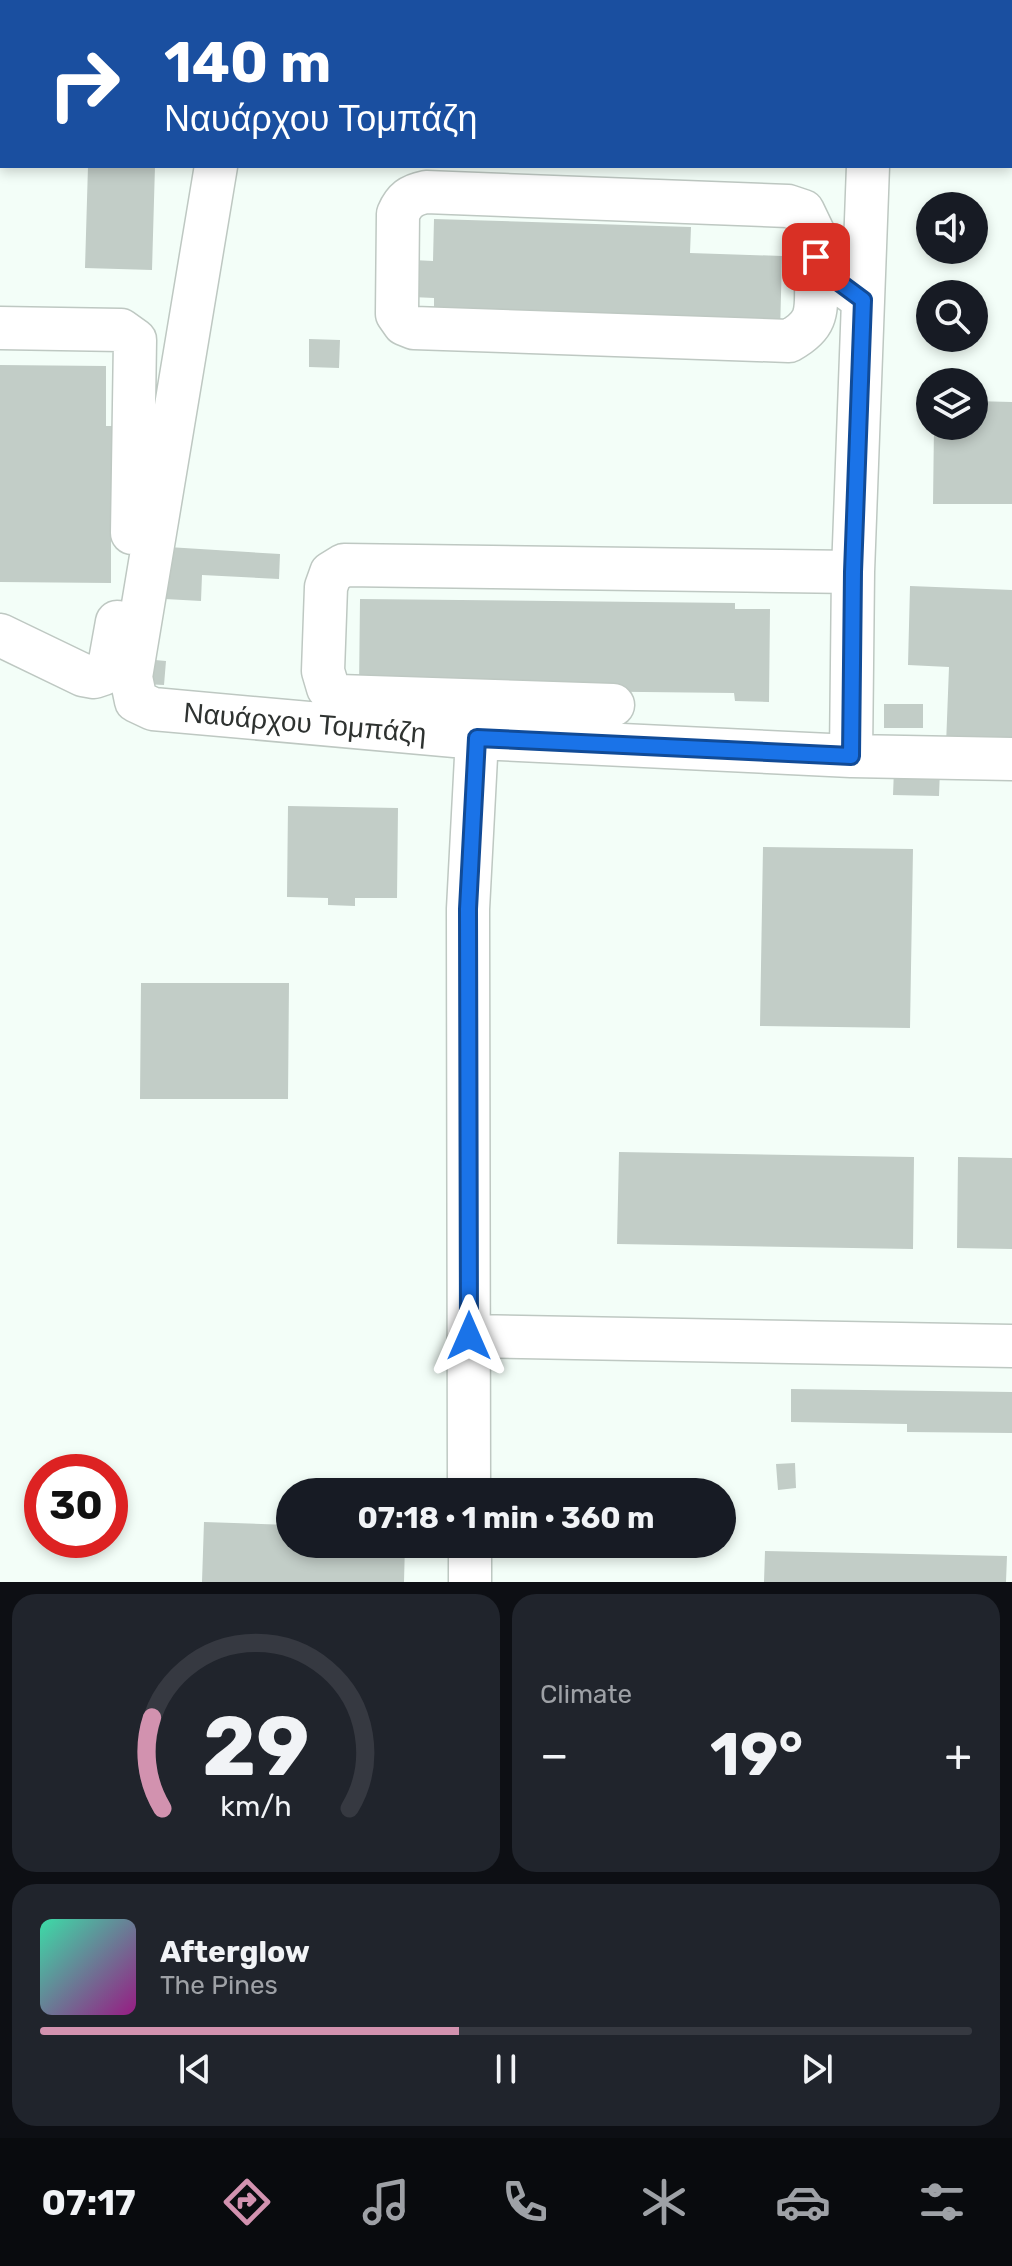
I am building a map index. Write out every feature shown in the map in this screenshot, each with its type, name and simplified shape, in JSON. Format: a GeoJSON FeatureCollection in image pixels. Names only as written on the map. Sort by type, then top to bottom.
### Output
{"type":"FeatureCollection","features":[{"type":"Feature","properties":{"kind":"street"},"geometry":{"type":"LineString","coordinates":[[136,350],[184,353],[216,168]]}},
{"type":"Feature","properties":{"kind":"street"},"geometry":{"type":"LineString","coordinates":[[851,756],[853,572],[868,168]]}},
{"type":"Feature","properties":{"kind":"street"},"geometry":{"type":"LineString","coordinates":[[426,192],[788,206],[803,211],[815,236],[816,279],[816,314],[802,334],[789,341],[414,328],[404,324],[397,314],[398,214],[414,194],[426,192]]}},
{"type":"Feature","properties":{"kind":"street"},"geometry":{"type":"LineString","coordinates":[[816,279],[836,280],[863,300]]}},
{"type":"Feature","properties":{"kind":"street"},"geometry":{"type":"LineString","coordinates":[[0,328],[121,330],[135,340],[136,350],[134,520],[110,661],[103,674],[94,677],[83,675],[0,635]]}},
{"type":"Feature","properties":{"kind":"street","name":"Ναυάρχου Τομπάζη"},"geometry":{"type":"LineString","coordinates":[[184,353],[131,677],[136,701],[153,709],[477,738],[851,756],[1012,759]]}},
{"type":"Feature","properties":{"kind":"street"},"geometry":{"type":"LineString","coordinates":[[613,705],[339,696],[328,688],[323,671],[326,587],[331,573],[344,565],[853,572]]}},
{"type":"Feature","properties":{"kind":"street"},"geometry":{"type":"LineString","coordinates":[[469,1478],[468,909],[477,738]]}},
{"type":"Feature","properties":{"kind":"street"},"geometry":{"type":"LineString","coordinates":[[469,1336],[1012,1346]]}},
{"type":"Feature","properties":{"kind":"street"},"geometry":{"type":"LineString","coordinates":[[470,1558],[470,1582]]}},
{"type":"Feature","properties":{"kind":"building"},"geometry":{"type":"Polygon","coordinates":[[[88,168],[155,168],[152,270],[85,268],[88,168]]]}},
{"type":"Feature","properties":{"kind":"building"},"geometry":{"type":"Polygon","coordinates":[[[434,219],[691,227],[690,253],[782,256],[780,333],[434,323],[434,298],[412,297],[413,260],[433,261],[434,219]]]}},
{"type":"Feature","properties":{"kind":"building"},"geometry":{"type":"Polygon","coordinates":[[[309,339],[340,340],[339,368],[309,367],[309,339]]]}},
{"type":"Feature","properties":{"kind":"building"},"geometry":{"type":"Polygon","coordinates":[[[0,365],[106,366],[106,426],[123,426],[122,531],[111,531],[111,583],[0,582],[0,365]]]}},
{"type":"Feature","properties":{"kind":"building"},"geometry":{"type":"Polygon","coordinates":[[[988,401],[1012,402],[1012,504],[933,504],[934,440],[988,440],[988,401]]]}},
{"type":"Feature","properties":{"kind":"building"},"geometry":{"type":"Polygon","coordinates":[[[168,547],[280,554],[279,579],[202,575],[201,601],[165,599],[168,547]]]}},
{"type":"Feature","properties":{"kind":"building"},"geometry":{"type":"Polygon","coordinates":[[[910,586],[1012,590],[1012,747],[946,745],[949,667],[908,665],[910,586]]]}},
{"type":"Feature","properties":{"kind":"building"},"geometry":{"type":"Polygon","coordinates":[[[360,599],[735,603],[735,609],[770,609],[769,702],[735,701],[734,693],[359,689],[360,599]]]}},
{"type":"Feature","properties":{"kind":"building"},"geometry":{"type":"Polygon","coordinates":[[[144,659],[166,661],[164,685],[142,684],[144,659]]]}},
{"type":"Feature","properties":{"kind":"building"},"geometry":{"type":"Polygon","coordinates":[[[884,704],[923,704],[923,728],[884,728],[884,704]]]}},
{"type":"Feature","properties":{"kind":"building"},"geometry":{"type":"Polygon","coordinates":[[[894,769],[940,770],[939,796],[893,795],[894,769]]]}},
{"type":"Feature","properties":{"kind":"building"},"geometry":{"type":"Polygon","coordinates":[[[288,806],[398,808],[397,898],[355,898],[355,906],[328,905],[328,898],[287,897],[288,806]]]}},
{"type":"Feature","properties":{"kind":"building"},"geometry":{"type":"Polygon","coordinates":[[[763,847],[913,849],[910,1028],[760,1026],[763,847]]]}},
{"type":"Feature","properties":{"kind":"building"},"geometry":{"type":"Polygon","coordinates":[[[141,983],[289,983],[288,1099],[140,1099],[141,983]]]}},
{"type":"Feature","properties":{"kind":"building"},"geometry":{"type":"Polygon","coordinates":[[[619,1152],[914,1157],[913,1249],[617,1244],[619,1152]]]}},
{"type":"Feature","properties":{"kind":"building"},"geometry":{"type":"Polygon","coordinates":[[[958,1157],[1012,1158],[1012,1249],[957,1248],[958,1157]]]}},
{"type":"Feature","properties":{"kind":"building"},"geometry":{"type":"Polygon","coordinates":[[[791,1389],[1012,1392],[1012,1433],[907,1432],[907,1424],[791,1422],[791,1389]]]}},
{"type":"Feature","properties":{"kind":"building"},"geometry":{"type":"Polygon","coordinates":[[[795,1463],[796,1488],[778,1490],[776,1464],[795,1463]]]}},
{"type":"Feature","properties":{"kind":"building"},"geometry":{"type":"Polygon","coordinates":[[[204,1522],[276,1525],[276,1558],[405,1558],[404,1582],[202,1582],[204,1522]]]}},
{"type":"Feature","properties":{"kind":"building"},"geometry":{"type":"Polygon","coordinates":[[[765,1551],[1007,1556],[1006,1582],[764,1582],[765,1551]]]}},
{"type":"Feature","properties":{"kind":"route"},"geometry":{"type":"LineString","coordinates":[[469,1336],[468,909],[477,738],[851,756],[853,572],[863,300],[836,280],[816,279],[816,257]]}}]}
